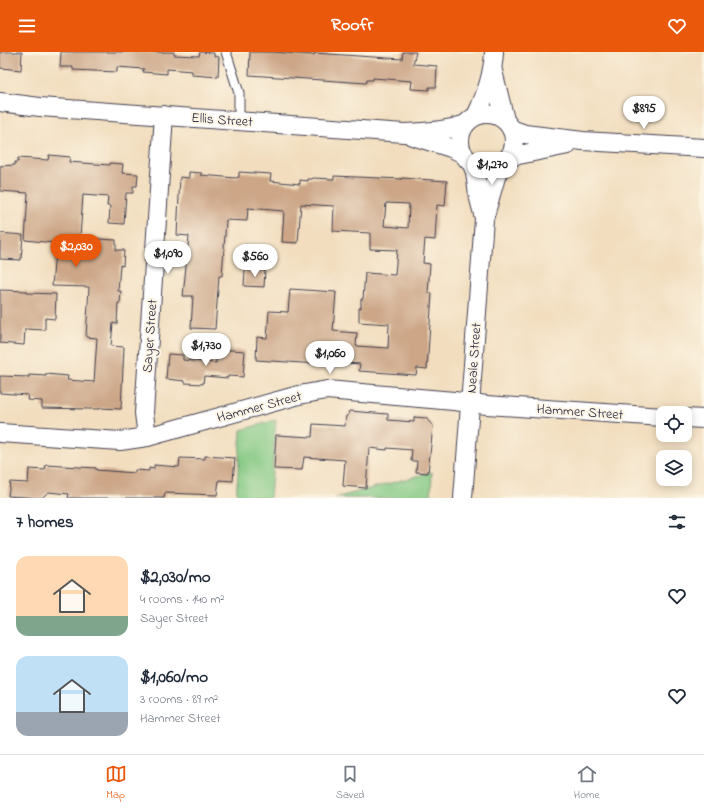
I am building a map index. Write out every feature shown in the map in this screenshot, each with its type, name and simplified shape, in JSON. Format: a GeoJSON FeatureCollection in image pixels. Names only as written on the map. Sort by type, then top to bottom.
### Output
{"type":"FeatureCollection","features":[{"type":"Feature","properties":{"kind":"street"},"geometry":{"type":"LineString","coordinates":[[494,52],[493,70],[482,105],[472,120],[462,130],[460,138],[461,146],[468,158],[479,166],[487,168],[495,166],[505,160],[583,142]]}},
{"type":"Feature","properties":{"kind":"street"},"geometry":{"type":"LineString","coordinates":[[493,70],[508,124],[514,136],[512,150],[505,160]]}},
{"type":"Feature","properties":{"kind":"street","name":"Ellis Street"},"geometry":{"type":"LineString","coordinates":[[0,102],[40,107],[239,120],[404,133],[457,127],[472,120]]}},
{"type":"Feature","properties":{"kind":"street","name":"Ellis Street"},"geometry":{"type":"LineString","coordinates":[[0,115],[40,107]]}},
{"type":"Feature","properties":{"kind":"street"},"geometry":{"type":"LineString","coordinates":[[472,120],[485,114],[492,114],[499,116],[508,124],[525,134],[583,142],[704,148]]}},
{"type":"Feature","properties":{"kind":"street","name":"Sayer Street"},"geometry":{"type":"LineString","coordinates":[[147,437],[144,413],[164,115]]}},
{"type":"Feature","properties":{"kind":"street","name":"Ellis Street"},"geometry":{"type":"LineString","coordinates":[[404,133],[451,148],[468,158]]}},
{"type":"Feature","properties":{"kind":"street","name":"Neale Street"},"geometry":{"type":"LineString","coordinates":[[468,158],[475,172],[478,195],[484,219]]}},
{"type":"Feature","properties":{"kind":"street","name":"Neale Street"},"geometry":{"type":"LineString","coordinates":[[463,498],[484,219],[496,177],[505,160]]}},
{"type":"Feature","properties":{"kind":"street","name":"Hammer Street"},"geometry":{"type":"LineString","coordinates":[[0,433],[120,441],[147,437],[313,392],[327,390],[470,402],[487,405],[656,417]]}},
{"type":"Feature","properties":{"kind":"street"},"geometry":{"type":"LineString","coordinates":[[692,418],[704,419]]}},
{"type":"Feature","properties":{"kind":"lane"},"geometry":{"type":"LineString","coordinates":[[226,52],[239,93],[239,120]]}},
{"type":"Feature","properties":{"kind":"green space"},"geometry":{"type":"Polygon","coordinates":[[[276,420],[270,498],[236,498],[241,430],[276,420]]]}},
{"type":"Feature","properties":{"kind":"green space"},"geometry":{"type":"Polygon","coordinates":[[[432,472],[431,498],[335,498],[432,472]]]}},
{"type":"Feature","properties":{"kind":"building"},"geometry":{"type":"Polygon","coordinates":[[[0,52],[22,52],[21,70],[0,68],[0,52]]]}},
{"type":"Feature","properties":{"kind":"building"},"geometry":{"type":"Polygon","coordinates":[[[61,52],[174,52],[174,55],[199,56],[200,52],[214,53],[214,56],[219,57],[218,77],[192,75],[192,71],[167,69],[167,74],[143,72],[144,69],[117,67],[117,72],[73,70],[73,67],[60,67],[61,52]]]}},
{"type":"Feature","properties":{"kind":"building"},"geometry":{"type":"Polygon","coordinates":[[[250,52],[314,55],[314,53],[402,59],[403,52],[416,52],[413,64],[437,66],[436,87],[429,87],[429,90],[411,89],[412,81],[373,78],[373,80],[367,80],[366,83],[249,75],[250,52]]]}},
{"type":"Feature","properties":{"kind":"building"},"geometry":{"type":"Polygon","coordinates":[[[49,155],[70,157],[69,162],[110,165],[110,163],[123,164],[122,173],[138,174],[137,186],[133,186],[133,193],[126,193],[124,224],[109,223],[110,206],[107,206],[108,197],[83,195],[80,238],[116,240],[116,250],[124,250],[123,266],[120,265],[118,291],[121,291],[120,303],[118,303],[117,324],[113,323],[111,346],[124,347],[121,409],[42,408],[42,401],[27,400],[28,395],[0,393],[0,376],[29,377],[29,375],[46,376],[46,374],[68,376],[67,380],[94,382],[97,338],[86,337],[89,287],[52,286],[55,252],[54,243],[25,240],[28,193],[0,191],[0,166],[15,165],[15,162],[18,162],[18,158],[48,160],[49,155]]]}},
{"type":"Feature","properties":{"kind":"building"},"geometry":{"type":"Polygon","coordinates":[[[189,172],[202,173],[201,175],[236,178],[239,177],[239,172],[271,174],[270,181],[300,184],[300,180],[308,181],[308,179],[313,178],[334,179],[334,176],[447,181],[445,206],[437,205],[435,240],[425,239],[423,263],[430,264],[428,293],[432,293],[427,369],[417,368],[416,375],[359,371],[360,364],[318,361],[318,364],[256,360],[257,337],[267,338],[269,311],[288,312],[290,289],[336,292],[333,331],[357,333],[356,346],[388,348],[389,324],[359,322],[359,308],[361,308],[361,299],[363,299],[365,273],[395,275],[397,250],[370,249],[370,233],[333,231],[334,206],[301,204],[298,243],[282,242],[284,211],[248,208],[247,221],[226,220],[222,276],[219,276],[215,329],[191,328],[193,296],[183,296],[189,236],[177,235],[180,177],[189,178],[189,172]],[[386,203],[384,226],[408,228],[409,204],[386,203]]]}},
{"type":"Feature","properties":{"kind":"building"},"geometry":{"type":"Polygon","coordinates":[[[0,233],[23,235],[21,260],[0,259],[0,233]]]}},
{"type":"Feature","properties":{"kind":"building"},"geometry":{"type":"Polygon","coordinates":[[[245,270],[265,270],[264,287],[244,286],[245,270]]]}},
{"type":"Feature","properties":{"kind":"building"},"geometry":{"type":"Polygon","coordinates":[[[0,290],[56,294],[55,319],[45,318],[45,330],[25,329],[24,345],[0,343],[0,290]]]}},
{"type":"Feature","properties":{"kind":"building"},"geometry":{"type":"Polygon","coordinates":[[[217,349],[245,351],[243,377],[228,376],[228,378],[204,376],[203,384],[185,383],[185,381],[166,379],[168,354],[183,355],[183,360],[216,363],[217,349]]]}},
{"type":"Feature","properties":{"kind":"building"},"geometry":{"type":"Polygon","coordinates":[[[349,411],[388,414],[388,420],[414,422],[414,417],[426,418],[433,426],[428,473],[416,472],[417,461],[411,461],[412,450],[387,448],[387,450],[369,448],[366,488],[343,486],[345,460],[304,457],[302,470],[274,469],[276,435],[312,437],[313,424],[345,426],[346,416],[348,416],[349,411]]]}},
{"type":"Feature","properties":{"kind":"building"},"geometry":{"type":"Polygon","coordinates":[[[205,456],[235,458],[233,481],[219,480],[217,495],[165,493],[164,498],[68,498],[69,494],[48,492],[42,498],[8,496],[10,482],[28,483],[29,469],[45,470],[46,465],[96,468],[96,470],[135,473],[135,470],[149,471],[149,468],[154,469],[154,465],[179,467],[180,458],[205,459],[205,456]]]}}]}
